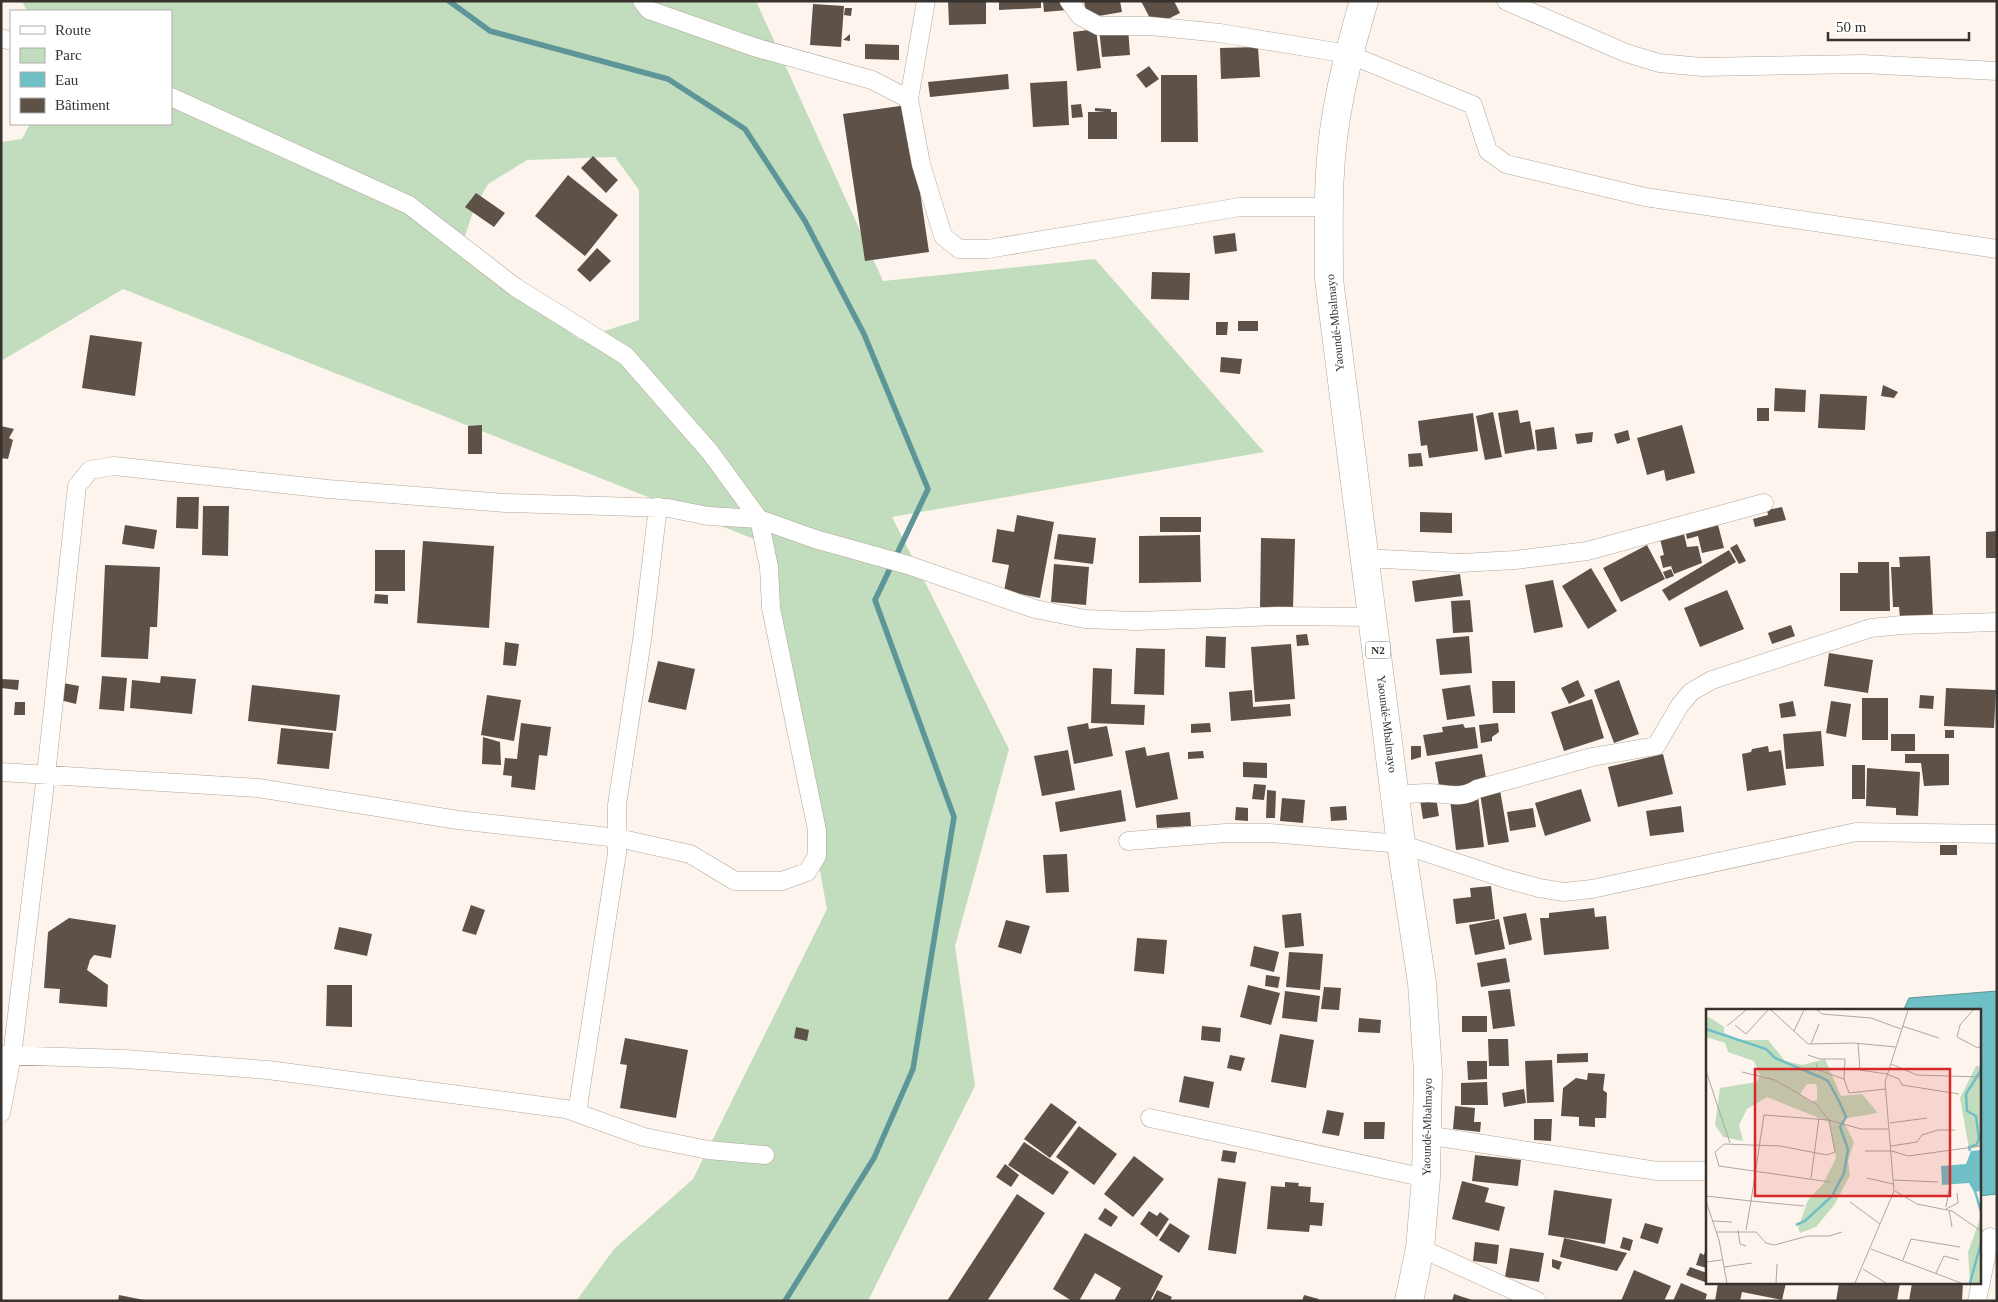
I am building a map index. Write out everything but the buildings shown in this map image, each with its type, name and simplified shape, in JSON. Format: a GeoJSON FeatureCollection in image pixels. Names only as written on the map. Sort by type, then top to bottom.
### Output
{"type":"FeatureCollection","features":[{"type":"Feature","properties":{"kind":"highway","name":"Yaoundé-Mbalmayo"},"geometry":{"type":"LineString","coordinates":[[1364,1],[1348,54],[1334,132],[1329,207],[1329,279],[1401,844],[1422,983],[1428,1072],[1426,1178],[1420,1248],[1409,1301]]}},
{"type":"Feature","properties":{"kind":"street"},"geometry":{"type":"LineString","coordinates":[[642,1],[649,10],[754,47],[872,80],[909,99]]}},
{"type":"Feature","properties":{"kind":"street"},"geometry":{"type":"LineString","coordinates":[[926,1],[909,99],[920,164],[943,236],[959,249],[988,249],[1240,207],[1329,207]]}},
{"type":"Feature","properties":{"kind":"street"},"geometry":{"type":"LineString","coordinates":[[1069,1],[1080,16],[1099,26],[1150,26],[1220,33],[1348,54],[1472,105],[1488,151],[1506,164],[1644,197],[1997,249]]}},
{"type":"Feature","properties":{"kind":"street"},"geometry":{"type":"LineString","coordinates":[[1506,1],[1626,53],[1659,63],[1702,66],[1863,64],[1997,71]]}},
{"type":"Feature","properties":{"kind":"street"},"geometry":{"type":"LineString","coordinates":[[1,772],[258,788],[458,820],[618,838],[690,854],[735,881],[782,881],[807,872],[817,856],[817,830],[771,608],[768,566],[758,519],[710,452],[626,356],[515,287],[409,205],[172,97]]}},
{"type":"Feature","properties":{"kind":"street"},"geometry":{"type":"LineString","coordinates":[[1,1113],[7,1055],[46,775],[77,486],[90,470],[114,466],[328,489],[505,503],[658,507],[708,516],[758,519],[815,539],[908,565],[1035,610],[1085,619],[1136,621],[1276,616],[1373,617]]}},
{"type":"Feature","properties":{"kind":"street"},"geometry":{"type":"LineString","coordinates":[[1364,558],[1461,563],[1515,560],[1587,551],[1764,503]]}},
{"type":"Feature","properties":{"kind":"street"},"geometry":{"type":"LineString","coordinates":[[577,1113],[618,853],[618,805],[642,640],[658,507]]}},
{"type":"Feature","properties":{"kind":"street"},"geometry":{"type":"LineString","coordinates":[[1396,795],[1430,793],[1446,796],[1468,795],[1477,789],[1592,757],[1656,746],[1680,705],[1691,692],[1712,680],[1871,628],[1902,625],[1997,622]]}},
{"type":"Feature","properties":{"kind":"street"},"geometry":{"type":"LineString","coordinates":[[1128,841],[1224,833],[1269,833],[1401,844],[1506,879],[1539,888],[1564,892],[1592,889],[1856,832],[1997,834]]}},
{"type":"Feature","properties":{"kind":"street"},"geometry":{"type":"LineString","coordinates":[[7,1055],[125,1059],[268,1070],[566,1109],[644,1137],[708,1150],[765,1155]]}},
{"type":"Feature","properties":{"kind":"street"},"geometry":{"type":"LineString","coordinates":[[1150,1118],[1426,1178]]}},
{"type":"Feature","properties":{"kind":"street"},"geometry":{"type":"LineString","coordinates":[[1426,1135],[1657,1171],[1706,1171]]}},
{"type":"Feature","properties":{"kind":"street"},"geometry":{"type":"LineString","coordinates":[[1977,1301],[1990,1237]]}},
{"type":"Feature","properties":{"kind":"street"},"geometry":{"type":"LineString","coordinates":[[1420,1248],[1537,1301]]}},
{"type":"Feature","properties":{"kind":"green space"},"geometry":{"type":"Polygon","coordinates":[[[22,1],[756,1],[883,281],[1095,259],[1264,452],[892,517],[1009,749],[955,946],[975,1086],[868,1301],[576,1301],[614,1249],[693,1179],[827,909],[759,541],[123,289],[1,361],[1,142],[22,139],[29,125],[172,125],[172,10],[26,10],[22,1]],[[615,157],[527,160],[488,184],[474,209],[460,251],[579,339],[639,320],[639,190],[615,157]]]}},
{"type":"Feature","properties":{"kind":"water"},"geometry":{"type":"Polygon","coordinates":[[[1997,991],[1997,1194],[1980,1196],[1980,1009],[1904,1009],[1909,998],[1997,991]]]}},
{"type":"Feature","properties":{"kind":"waterway"},"geometry":{"type":"LineString","coordinates":[[449,1],[490,31],[668,79],[745,129],[805,221],[864,334],[928,489],[875,600],[954,817],[913,1069],[874,1158],[785,1301]]}}]}
